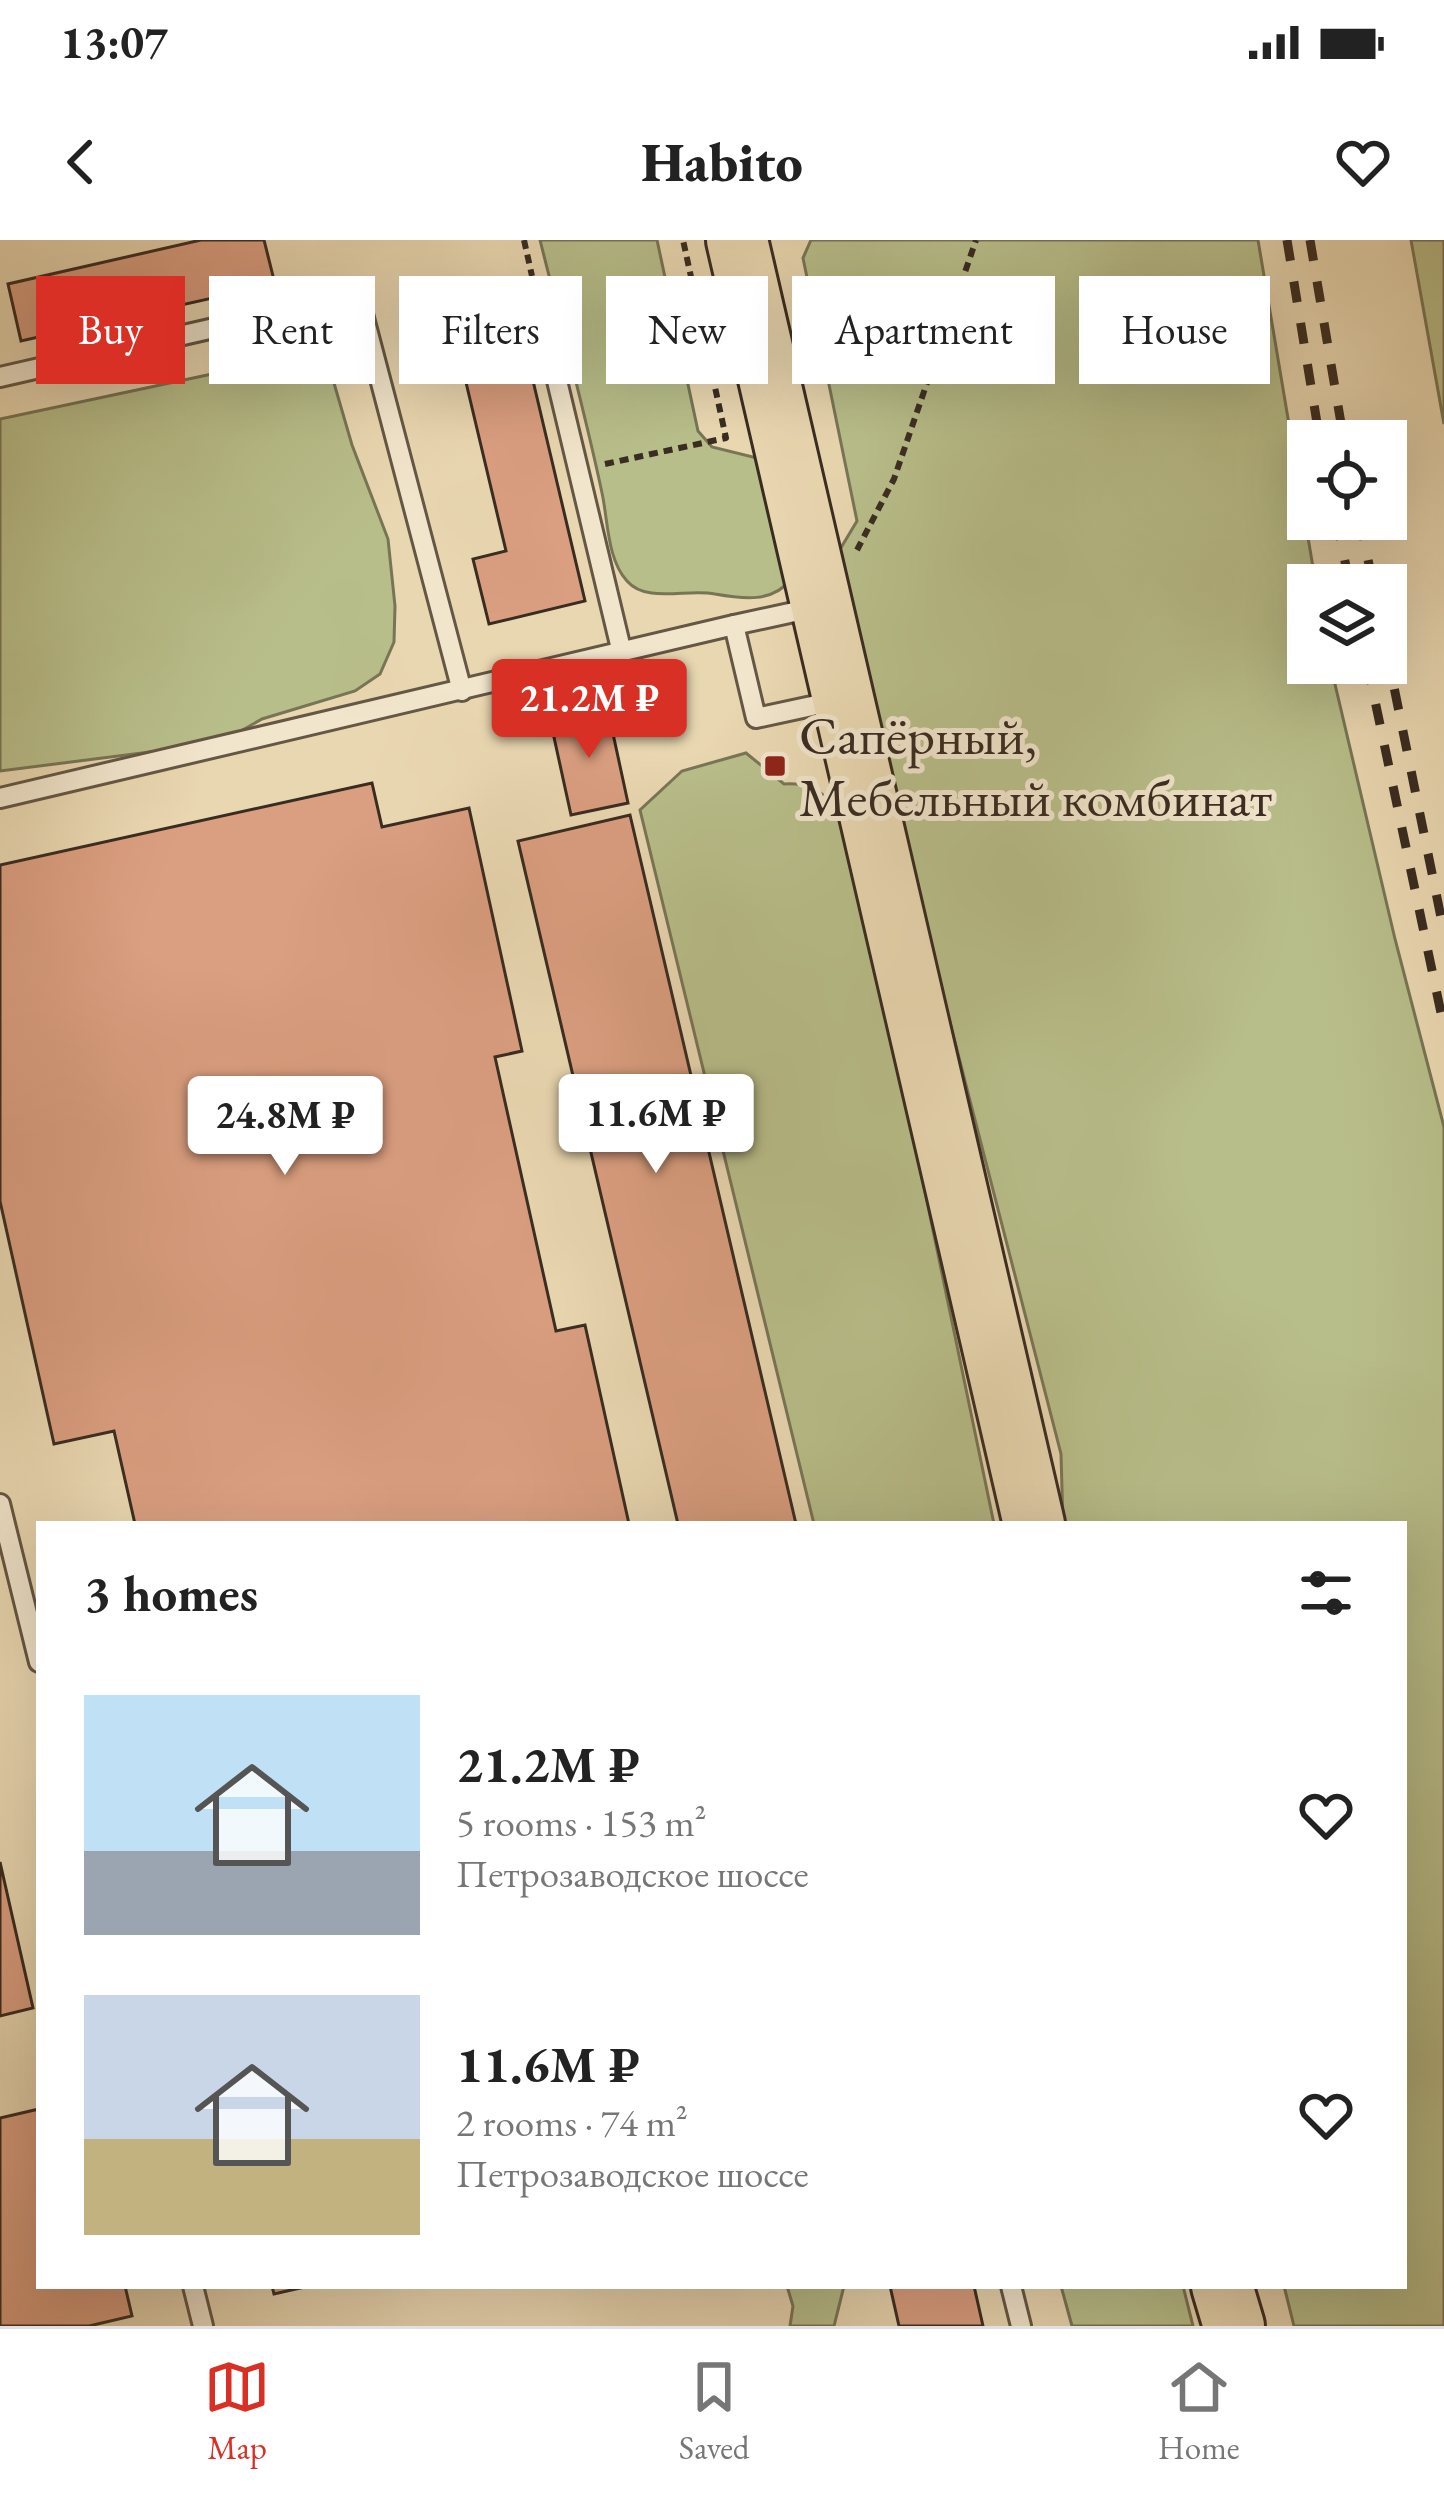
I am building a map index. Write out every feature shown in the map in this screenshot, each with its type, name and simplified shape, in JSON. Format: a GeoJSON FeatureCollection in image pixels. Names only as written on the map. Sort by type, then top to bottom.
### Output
{"type":"FeatureCollection","features":[{"type":"Feature","properties":{"kind":"main road"},"geometry":{"type":"LineString","coordinates":[[737,240],[1033,1521]]}},
{"type":"Feature","properties":{"kind":"main road"},"geometry":{"type":"LineString","coordinates":[[1223,2289],[1234,2326]]}},
{"type":"Feature","properties":{"kind":"lane"},"geometry":{"type":"LineString","coordinates":[[0,377],[358,295],[462,691]]}},
{"type":"Feature","properties":{"kind":"lane"},"geometry":{"type":"LineString","coordinates":[[558,384],[622,653]]}},
{"type":"Feature","properties":{"kind":"lane"},"geometry":{"type":"LineString","coordinates":[[0,798],[822,606]]}},
{"type":"Feature","properties":{"kind":"lane"},"geometry":{"type":"LineString","coordinates":[[734,626],[756,718],[845,698]]}},
{"type":"Feature","properties":{"kind":"lane"},"geometry":{"type":"LineString","coordinates":[[0,1504],[36,1650]]}},
{"type":"Feature","properties":{"kind":"lane"},"geometry":{"type":"LineString","coordinates":[[194,2289],[203,2326]]}},
{"type":"Feature","properties":{"kind":"lane"},"geometry":{"type":"LineString","coordinates":[[1013,2289],[1021,2326]]}},
{"type":"Feature","properties":{"kind":"path"},"geometry":{"type":"LineString","coordinates":[[578,470],[727,438],[683,240]]}},
{"type":"Feature","properties":{"kind":"path"},"geometry":{"type":"LineString","coordinates":[[822,606],[869,531],[894,479],[976,240]]}},
{"type":"Feature","properties":{"kind":"green space"},"geometry":{"type":"Polygon","coordinates":[[[540,240],[657,240],[665,276],[606,276],[606,384],[688,384],[698,431],[712,447],[757,458],[791,579],[784,587],[757,597],[657,594],[635,588],[620,572],[576,384],[582,384],[582,276],[549,276],[540,240]]]}},
{"type":"Feature","properties":{"kind":"green space"},"geometry":{"type":"Polygon","coordinates":[[[811,240],[1258,240],[1264,276],[1079,276],[1079,384],[1270,384],[1270,311],[1288,420],[1287,540],[1308,540],[1312,564],[1287,564],[1287,684],[1335,684],[1444,1127],[1444,2326],[1294,2326],[1285,2289],[1407,2289],[1407,1521],[1063,1521],[1061,1454],[922,914],[839,551],[857,521],[829,384],[1055,384],[1055,276],[807,276],[803,258],[811,240]]]}},
{"type":"Feature","properties":{"kind":"green space"},"geometry":{"type":"Polygon","coordinates":[[[1411,240],[1444,240],[1444,424],[1411,240]]]}},
{"type":"Feature","properties":{"kind":"green space"},"geometry":{"type":"Polygon","coordinates":[[[209,375],[209,384],[334,384],[388,539],[394,642],[380,674],[355,691],[262,719],[232,736],[197,746],[0,771],[0,419],[165,384],[185,384],[185,380],[209,375]]]}},
{"type":"Feature","properties":{"kind":"green space"},"geometry":{"type":"Polygon","coordinates":[[[746,753],[784,784],[821,793],[836,810],[853,845],[993,1521],[813,1521],[640,810],[682,771],[746,753]]]}},
{"type":"Feature","properties":{"kind":"green space"},"geometry":{"type":"Polygon","coordinates":[[[788,2289],[843,2289],[834,2326],[790,2326],[793,2306],[788,2289]]]}},
{"type":"Feature","properties":{"kind":"green space"},"geometry":{"type":"Polygon","coordinates":[[[1062,2289],[1184,2289],[1193,2326],[1072,2326],[1062,2289]]]}},
{"type":"Feature","properties":{"kind":"building"},"geometry":{"type":"Polygon","coordinates":[[[201,240],[264,240],[273,276],[209,276],[209,299],[185,304],[185,276],[43,276],[201,240]]]}},
{"type":"Feature","properties":{"kind":"building"},"geometry":{"type":"Polygon","coordinates":[[[36,278],[36,338],[21,341],[8,284],[36,278]]]}},
{"type":"Feature","properties":{"kind":"building"},"geometry":{"type":"Polygon","coordinates":[[[466,384],[534,384],[585,601],[489,624],[473,559],[506,551],[466,384]]]}},
{"type":"Feature","properties":{"kind":"building"},"geometry":{"type":"Polygon","coordinates":[[[607,706],[628,803],[571,815],[550,719],[607,706]]]}},
{"type":"Feature","properties":{"kind":"building"},"geometry":{"type":"Polygon","coordinates":[[[372,783],[382,827],[469,808],[522,1051],[495,1057],[556,1331],[585,1325],[628,1521],[134,1521],[114,1431],[54,1444],[0,1201],[0,865],[372,783]]]}},
{"type":"Feature","properties":{"kind":"building"},"geometry":{"type":"Polygon","coordinates":[[[630,815],[795,1521],[677,1521],[518,841],[630,815]]]}},
{"type":"Feature","properties":{"kind":"building"},"geometry":{"type":"Polygon","coordinates":[[[0,1862],[33,2008],[0,2016],[0,1862]]]}},
{"type":"Feature","properties":{"kind":"building"},"geometry":{"type":"Polygon","coordinates":[[[36,2110],[36,2289],[126,2289],[132,2316],[89,2326],[0,2326],[0,2118],[36,2110]]]}},
{"type":"Feature","properties":{"kind":"building"},"geometry":{"type":"Polygon","coordinates":[[[891,2289],[975,2289],[983,2326],[899,2326],[891,2289]]]}},
{"type":"Feature","properties":{"kind":"railway"},"geometry":{"type":"LineString","coordinates":[[1287,240],[1317,420]]}},
{"type":"Feature","properties":{"kind":"railway"},"geometry":{"type":"LineString","coordinates":[[1310,240],[1340,420]]}},
{"type":"Feature","properties":{"kind":"railway"},"geometry":{"type":"LineString","coordinates":[[1340,540],[1346,564]]}},
{"type":"Feature","properties":{"kind":"railway"},"geometry":{"type":"LineString","coordinates":[[1364,540],[1369,564]]}},
{"type":"Feature","properties":{"kind":"railway"},"geometry":{"type":"LineString","coordinates":[[1371,684],[1444,1027]]}},
{"type":"Feature","properties":{"kind":"railway"},"geometry":{"type":"LineString","coordinates":[[1393,684],[1444,932]]}},
{"type":"Feature","properties":{"kind":"place","name":"Сапёрный, Мебельный комбинат"},"geometry":{"type":"Point","coordinates":[775,766]}}]}
